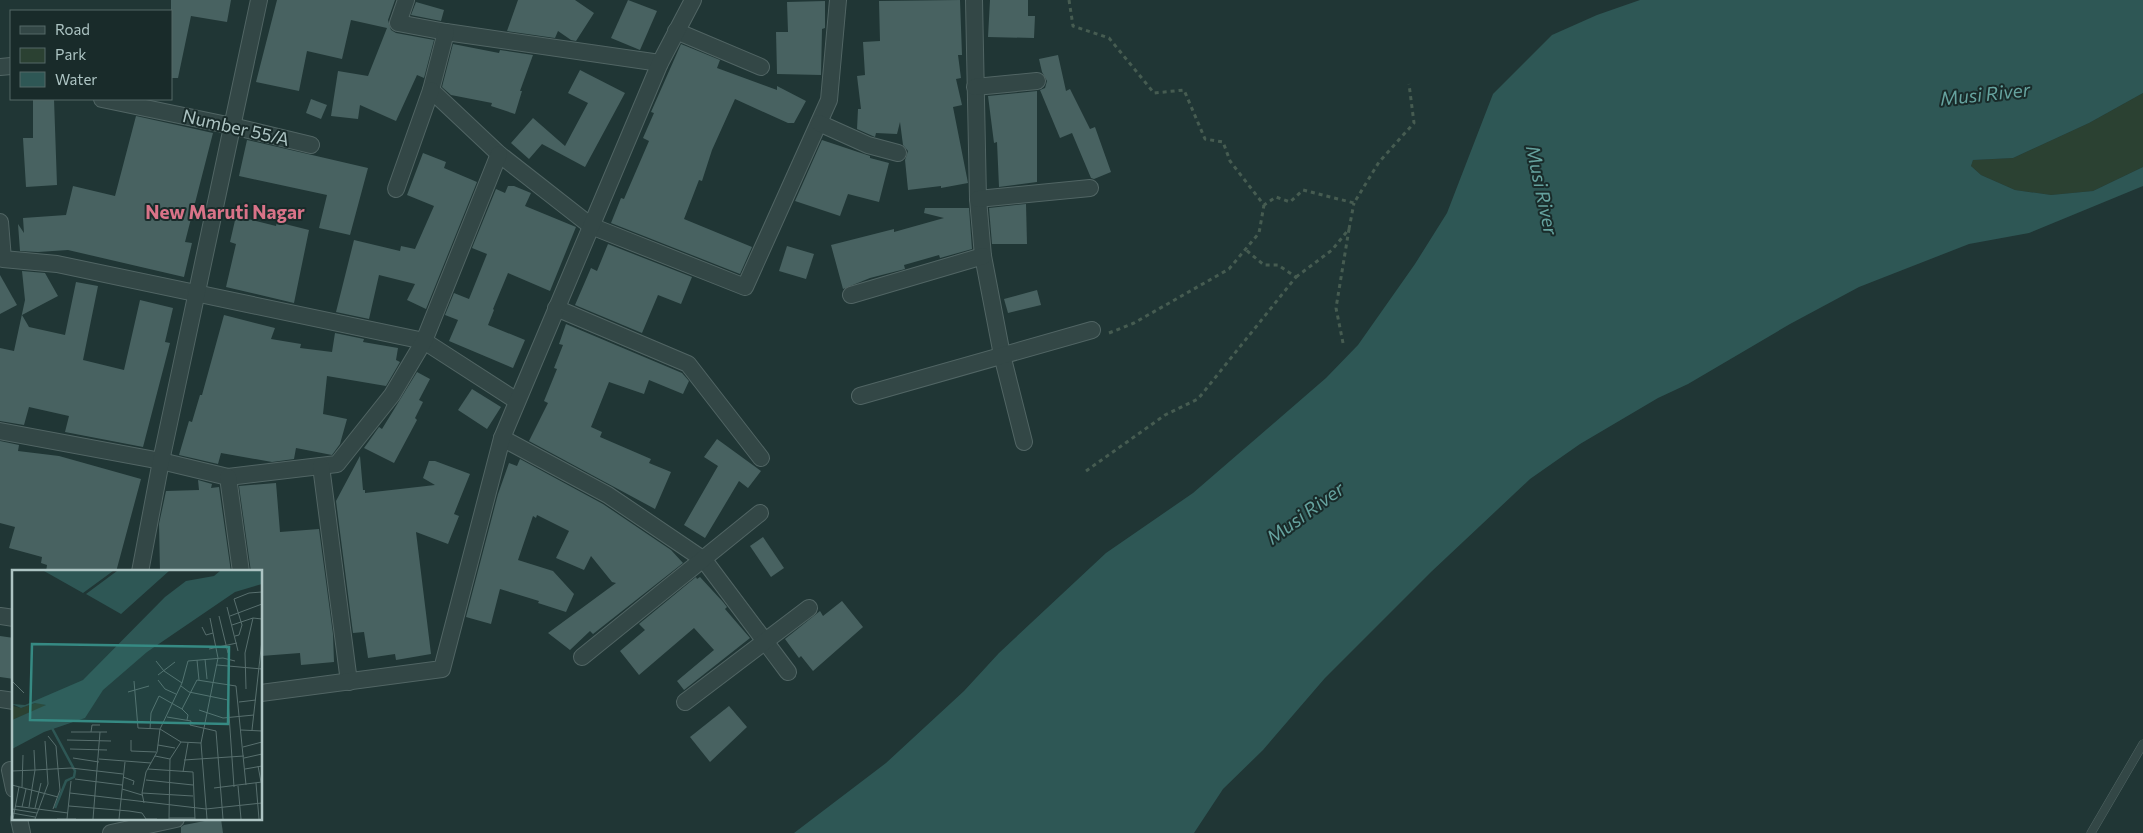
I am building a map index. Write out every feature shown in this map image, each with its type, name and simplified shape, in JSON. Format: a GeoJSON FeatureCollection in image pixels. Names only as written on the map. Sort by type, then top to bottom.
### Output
{"type":"FeatureCollection","features":[{"type":"Feature","properties":{"kind":"street"},"geometry":{"type":"LineString","coordinates":[[140,570],[161,461],[258,0]]}},
{"type":"Feature","properties":{"kind":"street"},"geometry":{"type":"LineString","coordinates":[[406,0],[398,23],[446,32],[660,63]]}},
{"type":"Feature","properties":{"kind":"street"},"geometry":{"type":"LineString","coordinates":[[262,694],[442,669],[502,438],[660,63],[692,0]]}},
{"type":"Feature","properties":{"kind":"street"},"geometry":{"type":"LineString","coordinates":[[432,90],[499,154],[591,226],[745,288],[829,100],[838,0]]}},
{"type":"Feature","properties":{"kind":"street"},"geometry":{"type":"LineString","coordinates":[[974,0],[978,199],[984,256],[1002,354],[1024,442]]}},
{"type":"Feature","properties":{"kind":"street"},"geometry":{"type":"LineString","coordinates":[[676,31],[761,66]]}},
{"type":"Feature","properties":{"kind":"street"},"geometry":{"type":"LineString","coordinates":[[396,189],[432,90],[446,32]]}},
{"type":"Feature","properties":{"kind":"street"},"geometry":{"type":"LineString","coordinates":[[975,87],[1037,81]]}},
{"type":"Feature","properties":{"kind":"street","name":"Number 55/A"},"geometry":{"type":"LineString","coordinates":[[107,100],[232,126],[311,145]]}},
{"type":"Feature","properties":{"kind":"street"},"geometry":{"type":"LineString","coordinates":[[819,123],[868,145],[898,152]]}},
{"type":"Feature","properties":{"kind":"street"},"geometry":{"type":"LineString","coordinates":[[0,431],[161,461],[228,478],[337,464],[392,395],[424,341],[499,154]]}},
{"type":"Feature","properties":{"kind":"street"},"geometry":{"type":"LineString","coordinates":[[978,199],[1090,188]]}},
{"type":"Feature","properties":{"kind":"street"},"geometry":{"type":"LineString","coordinates":[[0,222],[3,259],[58,264],[197,295],[424,341],[518,401]]}},
{"type":"Feature","properties":{"kind":"street"},"geometry":{"type":"LineString","coordinates":[[851,295],[984,256]]}},
{"type":"Feature","properties":{"kind":"street"},"geometry":{"type":"LineString","coordinates":[[556,308],[688,364],[761,458]]}},
{"type":"Feature","properties":{"kind":"street"},"geometry":{"type":"LineString","coordinates":[[860,396],[1002,354],[1099,332]]}},
{"type":"Feature","properties":{"kind":"street"},"geometry":{"type":"LineString","coordinates":[[502,438],[608,495],[704,560],[788,672]]}},
{"type":"Feature","properties":{"kind":"street"},"geometry":{"type":"LineString","coordinates":[[320,466],[348,682]]}},
{"type":"Feature","properties":{"kind":"street"},"geometry":{"type":"LineString","coordinates":[[228,478],[241,570]]}},
{"type":"Feature","properties":{"kind":"street"},"geometry":{"type":"LineString","coordinates":[[582,658],[760,513]]}},
{"type":"Feature","properties":{"kind":"street"},"geometry":{"type":"LineString","coordinates":[[685,702],[809,608]]}},
{"type":"Feature","properties":{"kind":"street"},"geometry":{"type":"LineString","coordinates":[[10,770],[12,780]]}},
{"type":"Feature","properties":{"kind":"street"},"geometry":{"type":"LineString","coordinates":[[20,820],[22,833]]}},
{"type":"Feature","properties":{"kind":"street"},"geometry":{"type":"LineString","coordinates":[[111,833],[171,820]]}},
{"type":"Feature","properties":{"kind":"lane"},"geometry":{"type":"LineString","coordinates":[[2091,833],[2143,744]]}},
{"type":"Feature","properties":{"kind":"path"},"geometry":{"type":"LineString","coordinates":[[1069,0],[1073,26],[1109,38],[1154,93],[1184,90],[1205,139],[1223,142],[1230,161],[1264,205]]}},
{"type":"Feature","properties":{"kind":"path"},"geometry":{"type":"LineString","coordinates":[[1343,343],[1336,308],[1354,203],[1379,162],[1414,123],[1409,84]]}},
{"type":"Feature","properties":{"kind":"path"},"geometry":{"type":"LineString","coordinates":[[1099,332],[1134,323],[1229,269],[1259,233],[1264,205],[1276,197],[1290,202],[1302,190],[1354,203]]}},
{"type":"Feature","properties":{"kind":"path"},"geometry":{"type":"LineString","coordinates":[[1086,471],[1165,416],[1198,399],[1296,277],[1332,250],[1349,228]]}},
{"type":"Feature","properties":{"kind":"path"},"geometry":{"type":"LineString","coordinates":[[1246,250],[1264,265],[1278,265],[1296,277]]}},
{"type":"Feature","properties":{"kind":"green space"},"geometry":{"type":"Polygon","coordinates":[[[2143,93],[2143,167],[2093,191],[2051,195],[2015,190],[1981,175],[1971,166],[1973,160],[2013,158],[2089,123],[2143,93]]]}},
{"type":"Feature","properties":{"kind":"water","name":"Musi River"},"geometry":{"type":"Polygon","coordinates":[[[1640,0],[2143,0],[2143,93],[2089,123],[2013,158],[1973,160],[1971,166],[1981,175],[2015,190],[2051,195],[2093,191],[2143,167],[2143,186],[2029,233],[1969,244],[1859,287],[1790,324],[1688,384],[1658,398],[1580,444],[1530,479],[1431,572],[1325,678],[1263,750],[1223,789],[1194,833],[794,833],[886,763],[964,691],[999,653],[1106,553],[1193,493],[1326,378],[1358,345],[1415,264],[1447,213],[1493,94],[1552,35],[1597,15],[1640,0]]]}},
{"type":"Feature","properties":{"kind":"building"},"geometry":{"type":"Polygon","coordinates":[[[171,0],[231,0],[227,22],[191,16],[178,78],[172,78],[171,0]]]}},
{"type":"Feature","properties":{"kind":"building"},"geometry":{"type":"Polygon","coordinates":[[[277,0],[395,0],[388,20],[391,30],[396,33],[434,40],[424,78],[417,75],[396,121],[360,105],[358,119],[331,116],[338,71],[368,76],[387,28],[351,20],[342,59],[307,51],[299,91],[256,82],[277,0]]]}},
{"type":"Feature","properties":{"kind":"building"},"geometry":{"type":"Polygon","coordinates":[[[518,0],[575,0],[594,13],[576,41],[571,40],[558,31],[555,38],[507,31],[518,0]]]}},
{"type":"Feature","properties":{"kind":"building"},"geometry":{"type":"Polygon","coordinates":[[[628,0],[657,11],[640,50],[611,38],[628,0]]]}},
{"type":"Feature","properties":{"kind":"building"},"geometry":{"type":"Polygon","coordinates":[[[960,0],[962,55],[958,55],[961,78],[956,79],[962,105],[953,107],[968,183],[941,188],[941,186],[908,190],[905,160],[908,151],[903,145],[900,122],[897,134],[876,133],[875,137],[857,129],[858,109],[861,109],[857,76],[865,75],[863,42],[880,41],[879,1],[960,0]]]}},
{"type":"Feature","properties":{"kind":"building"},"geometry":{"type":"Polygon","coordinates":[[[990,0],[1028,0],[1028,16],[1035,16],[1034,38],[988,37],[990,0]]]}},
{"type":"Feature","properties":{"kind":"building"},"geometry":{"type":"Polygon","coordinates":[[[825,1],[821,75],[777,74],[776,32],[788,32],[787,2],[825,1]]]}},
{"type":"Feature","properties":{"kind":"building"},"geometry":{"type":"Polygon","coordinates":[[[416,2],[444,10],[441,21],[411,15],[416,2]]]}},
{"type":"Feature","properties":{"kind":"building"},"geometry":{"type":"Polygon","coordinates":[[[453,44],[499,53],[500,50],[533,55],[520,91],[522,91],[515,114],[491,106],[492,103],[451,95],[442,87],[453,44]]]}},
{"type":"Feature","properties":{"kind":"building"},"geometry":{"type":"Polygon","coordinates":[[[681,44],[720,60],[717,68],[777,90],[777,86],[806,101],[794,123],[788,123],[735,99],[712,150],[702,181],[699,180],[684,219],[752,247],[740,274],[611,223],[621,198],[624,199],[649,141],[643,138],[654,113],[651,112],[681,44]]]}},
{"type":"Feature","properties":{"kind":"building"},"geometry":{"type":"Polygon","coordinates":[[[1058,55],[1066,91],[1070,89],[1090,129],[1095,127],[1111,172],[1094,179],[1091,178],[1072,133],[1060,138],[1040,90],[1045,88],[1047,81],[1042,72],[1039,59],[1058,55]]]}},
{"type":"Feature","properties":{"kind":"building"},"geometry":{"type":"Polygon","coordinates":[[[580,70],[625,93],[585,167],[542,144],[529,159],[511,143],[533,118],[565,146],[588,103],[568,93],[580,70]]]}},
{"type":"Feature","properties":{"kind":"building"},"geometry":{"type":"Polygon","coordinates":[[[1037,91],[1037,182],[999,187],[997,142],[994,143],[988,96],[1037,91]]]}},
{"type":"Feature","properties":{"kind":"building"},"geometry":{"type":"Polygon","coordinates":[[[311,99],[327,105],[321,119],[306,113],[311,99]]]}},
{"type":"Feature","properties":{"kind":"building"},"geometry":{"type":"Polygon","coordinates":[[[33,100],[54,100],[57,185],[26,187],[23,138],[33,138],[33,100]]]}},
{"type":"Feature","properties":{"kind":"building"},"geometry":{"type":"Polygon","coordinates":[[[136,116],[213,133],[185,242],[192,243],[184,277],[68,250],[20,251],[18,224],[24,233],[23,218],[66,215],[73,186],[115,196],[136,116]]]}},
{"type":"Feature","properties":{"kind":"building"},"geometry":{"type":"Polygon","coordinates":[[[247,140],[368,168],[350,235],[319,228],[327,195],[239,176],[247,140]]]}},
{"type":"Feature","properties":{"kind":"building"},"geometry":{"type":"Polygon","coordinates":[[[822,140],[889,163],[879,202],[848,194],[840,216],[795,201],[822,140]]]}},
{"type":"Feature","properties":{"kind":"building"},"geometry":{"type":"Polygon","coordinates":[[[423,153],[446,162],[444,168],[477,182],[426,309],[407,300],[415,284],[379,275],[369,319],[336,312],[354,240],[400,251],[401,246],[415,249],[434,206],[407,195],[423,153]]]}},
{"type":"Feature","properties":{"kind":"building"},"geometry":{"type":"Polygon","coordinates":[[[508,186],[514,186],[531,193],[525,206],[576,227],[550,291],[508,273],[488,325],[525,340],[513,368],[449,341],[458,320],[445,315],[454,293],[469,299],[487,254],[472,248],[496,189],[505,193],[508,186]]]}},
{"type":"Feature","properties":{"kind":"building"},"geometry":{"type":"Polygon","coordinates":[[[1026,204],[1027,244],[992,244],[989,208],[1026,204]]]}},
{"type":"Feature","properties":{"kind":"building"},"geometry":{"type":"Polygon","coordinates":[[[925,208],[969,208],[972,249],[940,258],[939,255],[904,265],[905,269],[870,278],[843,289],[831,245],[894,229],[894,232],[944,218],[924,213],[925,208]]]}},
{"type":"Feature","properties":{"kind":"building"},"geometry":{"type":"Polygon","coordinates":[[[236,216],[276,226],[277,222],[309,230],[294,303],[226,287],[236,244],[230,242],[236,216]]]}},
{"type":"Feature","properties":{"kind":"building"},"geometry":{"type":"Polygon","coordinates":[[[608,244],[692,277],[681,304],[658,295],[642,333],[575,305],[591,268],[597,271],[608,244]]]}},
{"type":"Feature","properties":{"kind":"building"},"geometry":{"type":"Polygon","coordinates":[[[787,246],[814,254],[806,279],[779,271],[787,246]]]}},
{"type":"Feature","properties":{"kind":"building"},"geometry":{"type":"Polygon","coordinates":[[[22,271],[45,273],[58,296],[22,315],[29,327],[65,335],[76,282],[98,286],[83,360],[124,370],[140,300],[173,308],[165,342],[170,343],[143,447],[65,432],[69,416],[29,407],[24,425],[0,421],[0,348],[14,351],[25,300],[22,271]]]}},
{"type":"Feature","properties":{"kind":"building"},"geometry":{"type":"Polygon","coordinates":[[[0,275],[17,305],[0,314],[0,275]]]}},
{"type":"Feature","properties":{"kind":"building"},"geometry":{"type":"Polygon","coordinates":[[[1037,290],[1041,305],[1008,313],[1004,299],[1037,290]]]}},
{"type":"Feature","properties":{"kind":"building"},"geometry":{"type":"Polygon","coordinates":[[[224,315],[275,328],[271,339],[301,344],[300,348],[332,352],[335,333],[364,339],[363,342],[398,348],[396,360],[400,362],[386,386],[327,376],[323,414],[347,419],[340,444],[332,455],[296,448],[294,459],[272,462],[221,453],[218,464],[179,455],[189,421],[192,422],[200,395],[202,395],[224,315]]]}},
{"type":"Feature","properties":{"kind":"building"},"geometry":{"type":"Polygon","coordinates":[[[566,324],[682,373],[689,381],[683,394],[649,380],[644,394],[609,382],[591,427],[602,432],[600,437],[651,459],[649,463],[671,472],[655,509],[529,441],[548,403],[544,401],[557,369],[554,368],[563,345],[559,344],[566,324]]]}},
{"type":"Feature","properties":{"kind":"building"},"geometry":{"type":"Polygon","coordinates":[[[417,372],[430,379],[419,400],[423,402],[415,418],[417,420],[394,463],[364,448],[379,427],[382,429],[417,372]]]}},
{"type":"Feature","properties":{"kind":"building"},"geometry":{"type":"Polygon","coordinates":[[[472,389],[501,407],[487,429],[458,410],[472,389]]]}},
{"type":"Feature","properties":{"kind":"building"},"geometry":{"type":"Polygon","coordinates":[[[717,439],[761,471],[748,488],[739,481],[705,538],[684,525],[718,466],[704,457],[717,439]]]}},
{"type":"Feature","properties":{"kind":"building"},"geometry":{"type":"Polygon","coordinates":[[[0,441],[19,445],[18,451],[59,456],[141,479],[117,570],[46,570],[47,565],[41,563],[42,557],[9,548],[15,527],[0,523],[0,441]]]}},
{"type":"Feature","properties":{"kind":"building"},"geometry":{"type":"Polygon","coordinates":[[[360,456],[363,490],[365,490],[365,493],[435,485],[423,478],[429,461],[435,461],[470,474],[454,514],[459,516],[448,544],[416,532],[431,654],[396,660],[395,654],[368,658],[364,632],[353,633],[336,501],[360,456]]]}},
{"type":"Feature","properties":{"kind":"building"},"geometry":{"type":"Polygon","coordinates":[[[520,459],[603,504],[671,550],[683,563],[593,634],[590,631],[570,650],[548,633],[616,583],[612,582],[591,556],[584,570],[556,558],[569,531],[537,515],[536,518],[533,516],[518,560],[553,571],[574,594],[566,612],[538,603],[539,601],[500,589],[491,624],[466,617],[498,494],[509,463],[517,466],[520,459]]]}},
{"type":"Feature","properties":{"kind":"building"},"geometry":{"type":"Polygon","coordinates":[[[198,480],[212,484],[211,488],[219,487],[231,570],[160,570],[159,524],[166,491],[199,490],[198,480]]]}},
{"type":"Feature","properties":{"kind":"building"},"geometry":{"type":"Polygon","coordinates":[[[276,483],[280,532],[319,529],[333,634],[334,662],[301,665],[300,653],[262,656],[262,570],[251,570],[239,486],[276,483]]]}},
{"type":"Feature","properties":{"kind":"building"},"geometry":{"type":"Polygon","coordinates":[[[763,537],[784,568],[771,577],[750,546],[763,537]]]}},
{"type":"Feature","properties":{"kind":"building"},"geometry":{"type":"Polygon","coordinates":[[[696,577],[697,579],[700,577],[723,602],[727,607],[725,609],[750,638],[684,690],[677,681],[714,650],[694,628],[639,675],[620,651],[645,630],[639,624],[696,577]]]}},
{"type":"Feature","properties":{"kind":"building"},"geometry":{"type":"Polygon","coordinates":[[[842,601],[863,627],[813,671],[801,656],[799,658],[785,639],[820,611],[823,616],[842,601]]]}},
{"type":"Feature","properties":{"kind":"building"},"geometry":{"type":"Polygon","coordinates":[[[0,636],[12,638],[12,679],[0,677],[0,636]]]}},
{"type":"Feature","properties":{"kind":"building"},"geometry":{"type":"Polygon","coordinates":[[[729,706],[747,727],[710,762],[690,737],[729,706]]]}},
{"type":"Feature","properties":{"kind":"building"},"geometry":{"type":"Polygon","coordinates":[[[210,820],[221,820],[223,833],[181,833],[181,827],[210,820]]]}},
{"type":"Feature","properties":{"kind":"district","name":"New Maruti Nagar"},"geometry":{"type":"Point","coordinates":[225,212]}}]}
